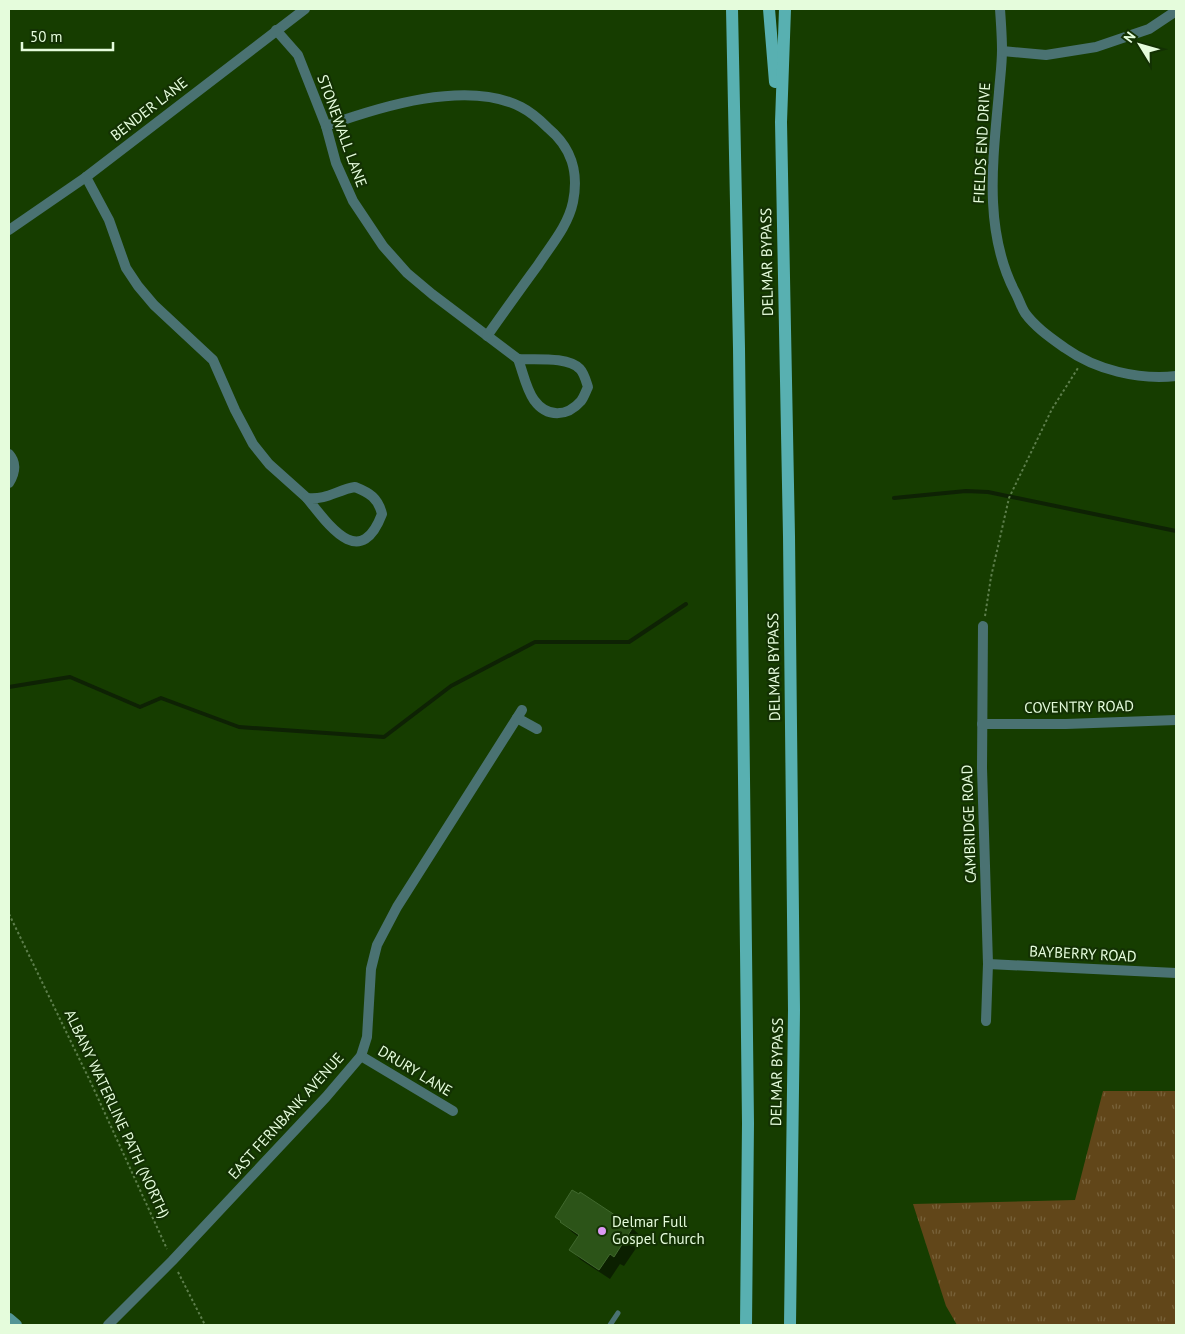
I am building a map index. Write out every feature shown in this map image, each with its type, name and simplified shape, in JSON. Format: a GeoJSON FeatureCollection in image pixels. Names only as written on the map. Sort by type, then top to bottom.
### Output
{"type":"FeatureCollection","features":[{"type":"Feature","properties":{"kind":"main road","name":"DELMAR BYPASS"},"geometry":{"type":"LineString","coordinates":[[732,9],[739,338],[748,1073],[746,1325]]}},
{"type":"Feature","properties":{"kind":"main road"},"geometry":{"type":"LineString","coordinates":[[769,9],[772,58],[781,122]]}},
{"type":"Feature","properties":{"kind":"main road","name":"DELMAR BYPASS"},"geometry":{"type":"LineString","coordinates":[[785,9],[781,122],[789,536],[794,1000],[790,1325]]}},
{"type":"Feature","properties":{"kind":"main road"},"geometry":{"type":"LineString","coordinates":[[9,1319],[16,1325]]}},
{"type":"Feature","properties":{"kind":"street","name":"BENDER LANE"},"geometry":{"type":"LineString","coordinates":[[9,230],[86,177],[305,9]]}},
{"type":"Feature","properties":{"kind":"street","name":"FIELDS END DRIVE"},"geometry":{"type":"LineString","coordinates":[[1000,9],[1002,51],[993,164],[993,210],[994,228],[1005,273],[1026,313],[1042,331],[1084,359],[1093,364],[1129,374],[1163,377],[1176,376]]}},
{"type":"Feature","properties":{"kind":"street"},"geometry":{"type":"LineString","coordinates":[[1002,51],[1046,55],[1096,47],[1149,29],[1176,11]]}},
{"type":"Feature","properties":{"kind":"street","name":"STONEWALL LANE"},"geometry":{"type":"LineString","coordinates":[[276,30],[298,55],[326,126],[336,163],[352,201],[382,246],[414,279],[518,359]]}},
{"type":"Feature","properties":{"kind":"street"},"geometry":{"type":"LineString","coordinates":[[326,126],[359,114],[406,102],[468,95],[505,100],[522,107],[557,135],[567,147],[575,170],[573,202],[566,225],[488,336]]}},
{"type":"Feature","properties":{"kind":"street"},"geometry":{"type":"LineString","coordinates":[[86,177],[109,220],[126,268],[154,305],[213,360],[235,410],[253,444],[269,464],[307,498],[338,535],[350,541],[360,540],[370,535],[382,514],[379,503],[369,492],[355,487],[326,498],[307,498]]}},
{"type":"Feature","properties":{"kind":"street"},"geometry":{"type":"LineString","coordinates":[[518,359],[554,360],[573,364],[581,370],[588,387],[581,401],[570,410],[560,413],[548,413],[541,409],[533,398],[518,359]]}},
{"type":"Feature","properties":{"kind":"street"},"geometry":{"type":"LineString","coordinates":[[9,454],[14,459],[15,466],[9,483]]}},
{"type":"Feature","properties":{"kind":"street","name":"CAMBRIDGE ROAD"},"geometry":{"type":"LineString","coordinates":[[983,626],[982,768],[988,964],[986,1021]]}},
{"type":"Feature","properties":{"kind":"street","name":"EAST FERNBANK AVENUE"},"geometry":{"type":"LineString","coordinates":[[108,1325],[172,1261],[326,1097],[361,1056],[367,1037],[371,970],[377,945],[397,907],[520,714],[536,729]]}},
{"type":"Feature","properties":{"kind":"street","name":"COVENTRY ROAD"},"geometry":{"type":"LineString","coordinates":[[982,724],[1066,724],[1176,720]]}},
{"type":"Feature","properties":{"kind":"street","name":"BAYBERRY ROAD"},"geometry":{"type":"LineString","coordinates":[[988,964],[1176,973]]}},
{"type":"Feature","properties":{"kind":"street","name":"DRURY LANE"},"geometry":{"type":"LineString","coordinates":[[361,1056],[453,1111]]}},
{"type":"Feature","properties":{"kind":"lane"},"geometry":{"type":"LineString","coordinates":[[610,1325],[618,1313]]}},
{"type":"Feature","properties":{"kind":"path"},"geometry":{"type":"LineString","coordinates":[[983,626],[991,578],[1009,498],[1052,408],[1084,359]]}},
{"type":"Feature","properties":{"kind":"path","name":"ALBANY WATERLINE PATH (NORTH)"},"geometry":{"type":"LineString","coordinates":[[9,914],[138,1182],[172,1261],[205,1325]]}},
{"type":"Feature","properties":{"kind":"green space"},"geometry":{"type":"Polygon","coordinates":[[[1103,1091],[1176,1091],[1176,1325],[957,1325],[946,1306],[913,1204],[1075,1200],[1103,1091]]]}},
{"type":"Feature","properties":{"kind":"building","name":"Delmar Full Gospel Church"},"geometry":{"type":"Polygon","coordinates":[[[572,1190],[579,1194],[580,1192],[633,1227],[614,1257],[610,1254],[599,1270],[569,1250],[579,1235],[555,1217],[572,1190]]]}},
{"type":"Feature","properties":{"kind":"waterway"},"geometry":{"type":"LineString","coordinates":[[894,498],[966,491],[988,492],[1176,531]]}},
{"type":"Feature","properties":{"kind":"waterway"},"geometry":{"type":"LineString","coordinates":[[9,687],[70,677],[140,707],[161,698],[239,727],[384,737],[451,686],[535,642],[629,642],[686,604]]}},
{"type":"Feature","properties":{"kind":"place","name":"Delmar Full Gospel Church"},"geometry":{"type":"Point","coordinates":[602,1231]}}]}
